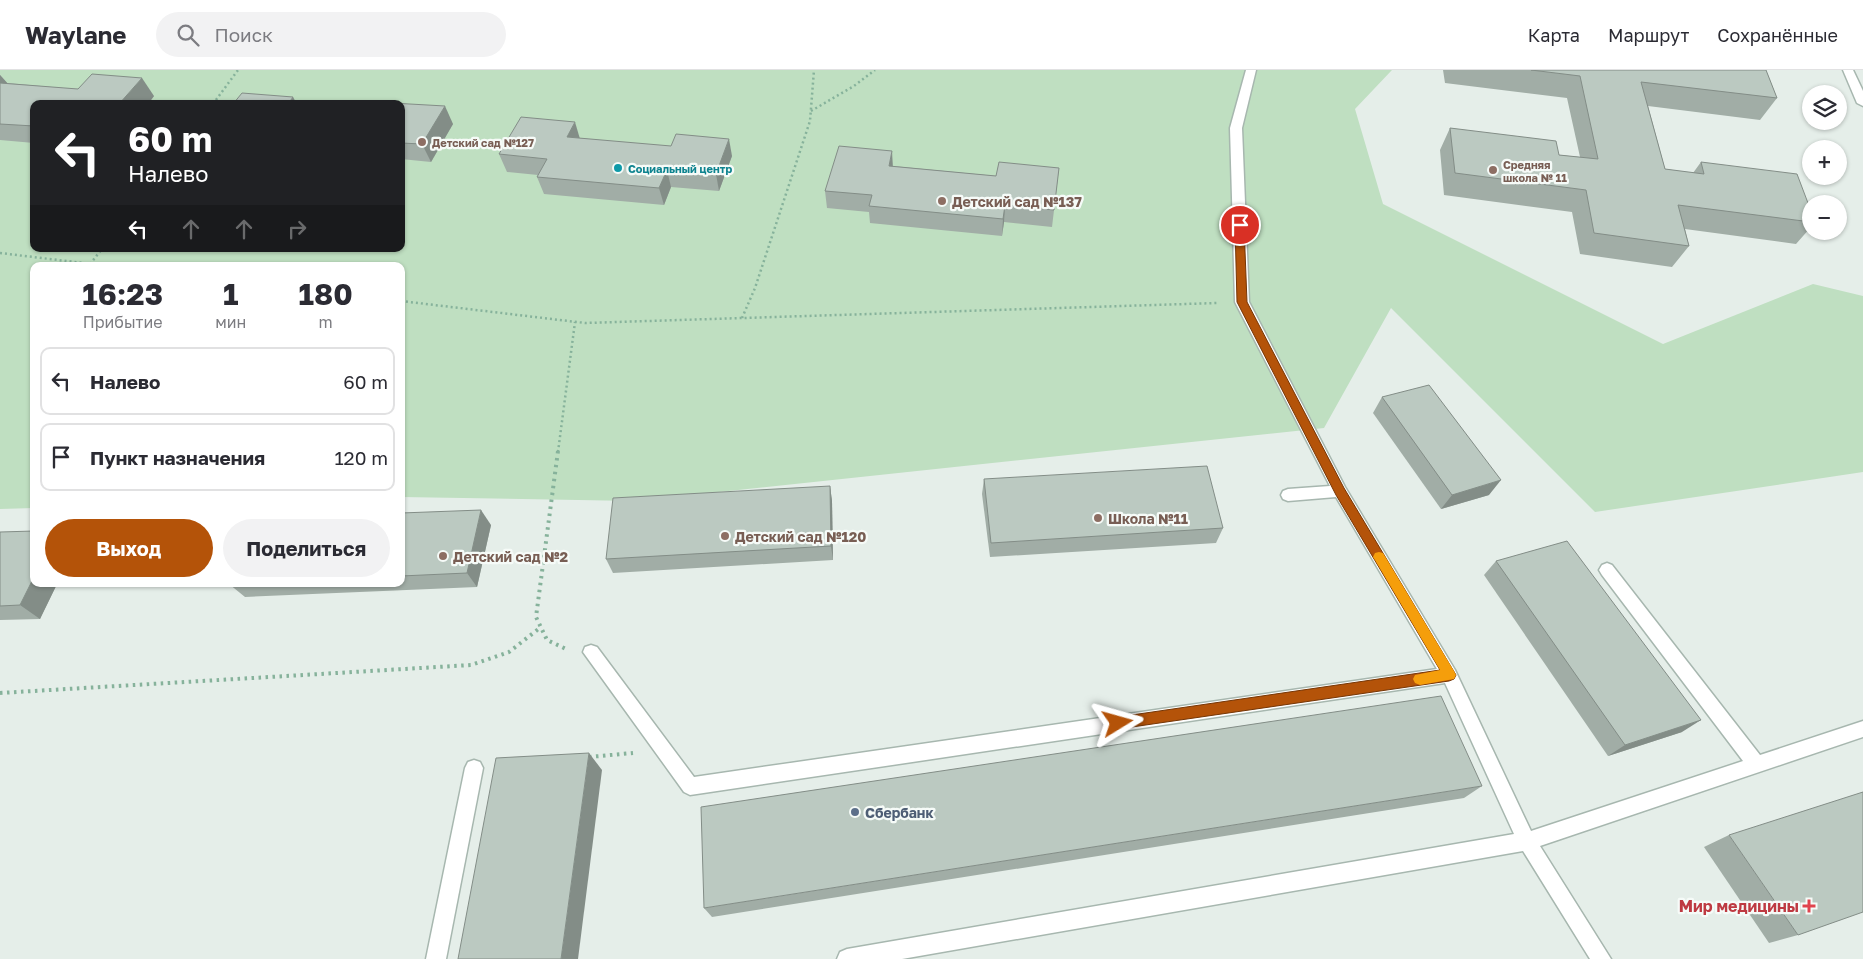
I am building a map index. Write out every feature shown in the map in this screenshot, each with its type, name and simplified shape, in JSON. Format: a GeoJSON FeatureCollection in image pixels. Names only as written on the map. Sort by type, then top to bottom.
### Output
{"type":"FeatureCollection","features":[{"type":"Feature","properties":{"kind":"lane"},"geometry":{"type":"LineString","coordinates":[[1252,70],[1236,128],[1242,302],[1340,491],[1449,675],[1527,841],[1600,959]]}},
{"type":"Feature","properties":{"kind":"lane"},"geometry":{"type":"LineString","coordinates":[[1848,70],[1863,103]]}},
{"type":"Feature","properties":{"kind":"lane"},"geometry":{"type":"LineString","coordinates":[[1288,495],[1340,491]]}},
{"type":"Feature","properties":{"kind":"lane"},"geometry":{"type":"LineString","coordinates":[[1607,570],[1756,764]]}},
{"type":"Feature","properties":{"kind":"lane"},"geometry":{"type":"LineString","coordinates":[[591,652],[690,786],[1449,675]]}},
{"type":"Feature","properties":{"kind":"lane"},"geometry":{"type":"LineString","coordinates":[[847,959],[1527,841],[1863,729]]}},
{"type":"Feature","properties":{"kind":"lane"},"geometry":{"type":"LineString","coordinates":[[436,959],[474,768]]}},
{"type":"Feature","properties":{"kind":"path"},"geometry":{"type":"LineString","coordinates":[[216,100],[238,70]]}},
{"type":"Feature","properties":{"kind":"path"},"geometry":{"type":"LineString","coordinates":[[742,318],[755,288],[810,121],[814,70]]}},
{"type":"Feature","properties":{"kind":"path"},"geometry":{"type":"LineString","coordinates":[[811,112],[854,86],[875,70]]}},
{"type":"Feature","properties":{"kind":"path"},"geometry":{"type":"LineString","coordinates":[[92,262],[100,252]]}},
{"type":"Feature","properties":{"kind":"path"},"geometry":{"type":"LineString","coordinates":[[0,253],[74,262]]}},
{"type":"Feature","properties":{"kind":"path"},"geometry":{"type":"LineString","coordinates":[[405,301],[574,322],[1242,302]]}},
{"type":"Feature","properties":{"kind":"path"},"geometry":{"type":"LineString","coordinates":[[574,322],[536,617],[547,640],[569,650],[591,652]]}},
{"type":"Feature","properties":{"kind":"path"},"geometry":{"type":"LineString","coordinates":[[0,693],[471,665],[509,652],[541,626]]}},
{"type":"Feature","properties":{"kind":"path"},"geometry":{"type":"LineString","coordinates":[[584,757],[663,750]]}},
{"type":"Feature","properties":{"kind":"green space"},"geometry":{"type":"Polygon","coordinates":[[[0,70],[1392,70],[1355,109],[1383,204],[1663,344],[1813,284],[1863,296],[1863,472],[1595,512],[1391,308],[1324,428],[634,501],[405,497],[405,262],[30,262],[30,508],[0,509],[0,70]]]}},
{"type":"Feature","properties":{"kind":"building"},"geometry":{"type":"Polygon","coordinates":[[[1531,70],[1766,70],[1777,98],[1641,82],[1665,169],[1704,174],[1701,162],[1797,174],[1805,195],[1802,195],[1802,221],[1678,205],[1689,246],[1594,233],[1586,190],[1455,173],[1450,128],[1556,141],[1559,155],[1598,159],[1580,76],[1531,70]]]}},
{"type":"Feature","properties":{"kind":"building"},"geometry":{"type":"Polygon","coordinates":[[[92,74],[142,78],[123,100],[30,100],[30,126],[0,124],[0,83],[78,89],[92,74]]]}},
{"type":"Feature","properties":{"kind":"building"},"geometry":{"type":"Polygon","coordinates":[[[242,93],[293,97],[291,100],[236,100],[242,93]]]}},
{"type":"Feature","properties":{"kind":"building"},"geometry":{"type":"Polygon","coordinates":[[[405,104],[445,106],[422,144],[405,143],[405,104]]]}},
{"type":"Feature","properties":{"kind":"building"},"geometry":{"type":"Polygon","coordinates":[[[521,117],[575,122],[567,137],[671,146],[676,134],[729,139],[716,174],[667,170],[659,188],[537,177],[547,159],[499,154],[521,117]]]}},
{"type":"Feature","properties":{"kind":"building"},"geometry":{"type":"Polygon","coordinates":[[[839,146],[892,151],[889,166],[996,176],[999,162],[1059,168],[1054,210],[1005,205],[1003,219],[869,206],[872,195],[825,191],[839,146]]]}},
{"type":"Feature","properties":{"kind":"building"},"geometry":{"type":"Polygon","coordinates":[[[1429,385],[1501,480],[1452,495],[1382,397],[1429,385]]]}},
{"type":"Feature","properties":{"kind":"building","name":"Школа №11"},"geometry":{"type":"Polygon","coordinates":[[[1207,466],[1223,528],[991,543],[984,479],[1207,466]]]}},
{"type":"Feature","properties":{"kind":"building","name":"Детский сад №120"},"geometry":{"type":"Polygon","coordinates":[[[830,486],[831,546],[606,559],[613,498],[830,486]]]}},
{"type":"Feature","properties":{"kind":"building"},"geometry":{"type":"Polygon","coordinates":[[[481,510],[467,573],[405,576],[405,513],[481,510]]]}},
{"type":"Feature","properties":{"kind":"building"},"geometry":{"type":"Polygon","coordinates":[[[30,531],[30,585],[20,605],[0,606],[0,532],[30,531]]]}},
{"type":"Feature","properties":{"kind":"building"},"geometry":{"type":"Polygon","coordinates":[[[1567,541],[1701,720],[1625,745],[1496,561],[1567,541]]]}},
{"type":"Feature","properties":{"kind":"building"},"geometry":{"type":"Polygon","coordinates":[[[1441,696],[1482,786],[704,908],[701,807],[1441,696]]]}},
{"type":"Feature","properties":{"kind":"building"},"geometry":{"type":"Polygon","coordinates":[[[589,753],[561,959],[458,959],[496,758],[589,753]]]}},
{"type":"Feature","properties":{"kind":"building"},"geometry":{"type":"Polygon","coordinates":[[[1863,792],[1863,912],[1798,935],[1729,835],[1863,792]]]}},
{"type":"Feature","properties":{"kind":"slow traffic"},"geometry":{"type":"LineString","coordinates":[[1379,557],[1449,675],[1420,679]]}},
{"type":"Feature","properties":{"kind":"place","name":"Детский сад №127"},"geometry":{"type":"Point","coordinates":[422,142]}},
{"type":"Feature","properties":{"kind":"place","name":"Социальный центр"},"geometry":{"type":"Point","coordinates":[618,168]}},
{"type":"Feature","properties":{"kind":"place","name":"Средняя школа № 11"},"geometry":{"type":"Point","coordinates":[1493,170]}},
{"type":"Feature","properties":{"kind":"place","name":"Детский сад №137"},"geometry":{"type":"Point","coordinates":[942,201]}},
{"type":"Feature","properties":{"kind":"place","name":"Школа №11"},"geometry":{"type":"Point","coordinates":[1098,518]}},
{"type":"Feature","properties":{"kind":"place","name":"Детский сад №120"},"geometry":{"type":"Point","coordinates":[725,536]}},
{"type":"Feature","properties":{"kind":"place","name":"Детский сад №2"},"geometry":{"type":"Point","coordinates":[443,556]}},
{"type":"Feature","properties":{"kind":"place","name":"Сбербанк"},"geometry":{"type":"Point","coordinates":[855,812]}},
{"type":"Feature","properties":{"kind":"place","name":"Мир медицины"},"geometry":{"type":"Point","coordinates":[1809,906]}},
{"type":"Feature","properties":{"kind":"route"},"geometry":{"type":"LineString","coordinates":[[1118,723],[1449,675],[1340,491],[1242,302],[1240,225]]}}]}
